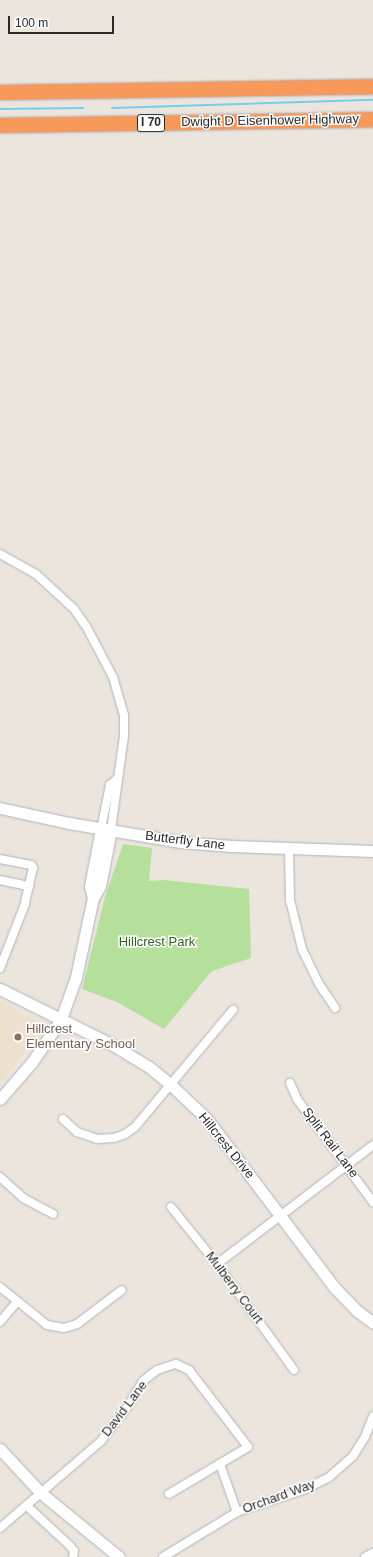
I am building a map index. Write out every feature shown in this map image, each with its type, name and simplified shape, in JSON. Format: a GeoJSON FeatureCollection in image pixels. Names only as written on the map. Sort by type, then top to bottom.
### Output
{"type":"FeatureCollection","features":[{"type":"Feature","properties":{"kind":"highway"},"geometry":{"type":"LineString","coordinates":[[0,92],[373,86]]}},
{"type":"Feature","properties":{"kind":"highway","name":"Dwight D Eisenhower Highway"},"geometry":{"type":"LineString","coordinates":[[0,125],[373,119]]}},
{"type":"Feature","properties":{"kind":"street"},"geometry":{"type":"LineString","coordinates":[[0,554],[26,568],[55,590],[74,609],[92,637],[113,677],[124,715],[124,736],[117,779],[119,786],[106,830],[100,886],[93,898],[76,977],[60,1019],[32,1062],[0,1099]]}},
{"type":"Feature","properties":{"kind":"street","name":"Butterfly Lane"},"geometry":{"type":"LineString","coordinates":[[0,808],[106,830],[180,842],[373,851]]}},
{"type":"Feature","properties":{"kind":"street"},"geometry":{"type":"LineString","coordinates":[[289,848],[290,900],[302,949],[319,984],[335,1008]]}},
{"type":"Feature","properties":{"kind":"street"},"geometry":{"type":"LineString","coordinates":[[0,859],[32,866],[25,904],[0,968]]}},
{"type":"Feature","properties":{"kind":"street"},"geometry":{"type":"LineString","coordinates":[[0,880],[29,886]]}},
{"type":"Feature","properties":{"kind":"street","name":"Hillcrest Drive"},"geometry":{"type":"LineString","coordinates":[[0,989],[119,1049],[171,1085],[207,1119],[335,1288],[356,1310],[373,1323]]}},
{"type":"Feature","properties":{"kind":"street"},"geometry":{"type":"LineString","coordinates":[[63,1119],[86,1136],[114,1138],[135,1126],[233,1010]]}},
{"type":"Feature","properties":{"kind":"street","name":"Split Rail Lane"},"geometry":{"type":"LineString","coordinates":[[290,1083],[297,1099],[373,1202]]}},
{"type":"Feature","properties":{"kind":"street"},"geometry":{"type":"LineString","coordinates":[[217,1264],[373,1146]]}},
{"type":"Feature","properties":{"kind":"street"},"geometry":{"type":"LineString","coordinates":[[0,1177],[23,1198],[53,1214]]}},
{"type":"Feature","properties":{"kind":"street","name":"Mulberry Court"},"geometry":{"type":"LineString","coordinates":[[171,1207],[217,1264],[294,1370]]}},
{"type":"Feature","properties":{"kind":"street"},"geometry":{"type":"LineString","coordinates":[[0,1287],[47,1325],[64,1328],[77,1324],[122,1290]]}},
{"type":"Feature","properties":{"kind":"street"},"geometry":{"type":"LineString","coordinates":[[0,1322],[18,1302]]}},
{"type":"Feature","properties":{"kind":"street","name":"David Lane"},"geometry":{"type":"LineString","coordinates":[[42,1493],[101,1441],[128,1406],[143,1381],[157,1370],[176,1364],[190,1370],[248,1447],[169,1494]]}},
{"type":"Feature","properties":{"kind":"street","name":"Orchard Way"},"geometry":{"type":"LineString","coordinates":[[163,1557],[237,1512],[306,1489],[328,1478],[353,1456],[365,1437],[373,1416]]}},
{"type":"Feature","properties":{"kind":"street"},"geometry":{"type":"LineString","coordinates":[[0,1449],[42,1493],[119,1557]]}},
{"type":"Feature","properties":{"kind":"street"},"geometry":{"type":"LineString","coordinates":[[220,1464],[237,1512]]}},
{"type":"Feature","properties":{"kind":"street"},"geometry":{"type":"LineString","coordinates":[[0,1528],[42,1493]]}},
{"type":"Feature","properties":{"kind":"street"},"geometry":{"type":"LineString","coordinates":[[27,1506],[70,1546],[74,1551],[73,1557]]}},
{"type":"Feature","properties":{"kind":"street"},"geometry":{"type":"LineString","coordinates":[[365,1557],[373,1553]]}},
{"type":"Feature","properties":{"kind":"shaded area","name":"Hillcrest Elementary School"},"geometry":{"type":"Polygon","coordinates":[[[0,1001],[43,1025],[31,1044],[0,1084],[0,1001]]]}},
{"type":"Feature","properties":{"kind":"green space","name":"Hillcrest Park"},"geometry":{"type":"Polygon","coordinates":[[[123,844],[152,848],[149,881],[164,880],[249,889],[251,958],[212,971],[164,1029],[117,1002],[82,989],[105,897],[123,844]]]}},
{"type":"Feature","properties":{"kind":"waterway"},"geometry":{"type":"LineString","coordinates":[[112,108],[373,100]]}},
{"type":"Feature","properties":{"kind":"waterway"},"geometry":{"type":"LineString","coordinates":[[0,109],[83,108]]}},
{"type":"Feature","properties":{"kind":"place","name":"Hillcrest Elementary School"},"geometry":{"type":"Point","coordinates":[18,1037]}}]}
